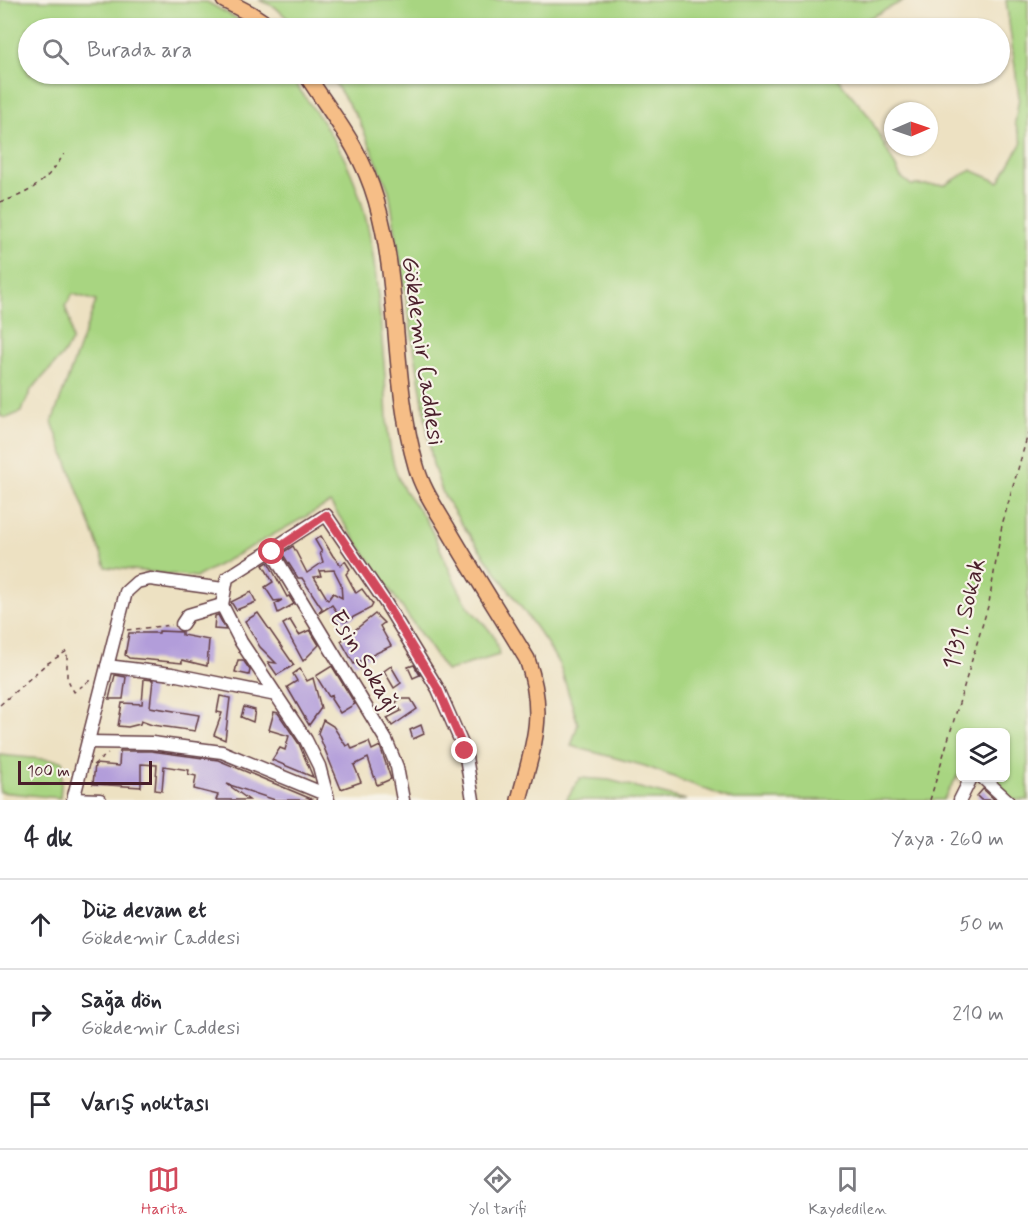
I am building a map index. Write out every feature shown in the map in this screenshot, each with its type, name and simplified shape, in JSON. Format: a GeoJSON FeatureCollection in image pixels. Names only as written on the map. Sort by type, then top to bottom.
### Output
{"type":"FeatureCollection","features":[{"type":"Feature","properties":{"kind":"main road"},"geometry":{"type":"LineString","coordinates":[[224,0],[257,18]]}},
{"type":"Feature","properties":{"kind":"main road","name":"Gökdemir Caddesi"},"geometry":{"type":"LineString","coordinates":[[313,84],[346,131],[362,160],[376,201],[384,237],[406,424],[416,468],[432,501],[527,659],[535,683],[538,723],[519,800]]}},
{"type":"Feature","properties":{"kind":"street"},"geometry":{"type":"LineString","coordinates":[[326,798],[319,766],[241,642],[222,605],[223,590],[227,579],[326,515],[385,602],[438,689],[465,751],[473,800]]}},
{"type":"Feature","properties":{"kind":"street","name":"Esin Sokağı"},"geometry":{"type":"LineString","coordinates":[[272,552],[386,740],[397,767],[403,800]]}},
{"type":"Feature","properties":{"kind":"street"},"geometry":{"type":"LineString","coordinates":[[100,800],[74,799],[126,592],[136,582],[150,579],[223,590]]}},
{"type":"Feature","properties":{"kind":"street"},"geometry":{"type":"LineString","coordinates":[[182,624],[188,615],[222,605]]}},
{"type":"Feature","properties":{"kind":"street"},"geometry":{"type":"LineString","coordinates":[[107,666],[172,674],[276,695]]}},
{"type":"Feature","properties":{"kind":"street"},"geometry":{"type":"LineString","coordinates":[[88,742],[152,743],[222,752],[326,798]]}},
{"type":"Feature","properties":{"kind":"street"},"geometry":{"type":"LineString","coordinates":[[960,800],[969,782]]}},
{"type":"Feature","properties":{"kind":"street"},"geometry":{"type":"LineString","coordinates":[[988,782],[1007,800]]}},
{"type":"Feature","properties":{"kind":"path"},"geometry":{"type":"LineString","coordinates":[[0,202],[31,191],[53,172],[64,154]]}},
{"type":"Feature","properties":{"kind":"path","name":"1131. Sokak"},"geometry":{"type":"LineString","coordinates":[[930,800],[989,603],[1002,525],[1028,434]]}},
{"type":"Feature","properties":{"kind":"path"},"geometry":{"type":"LineString","coordinates":[[116,632],[182,624]]}},
{"type":"Feature","properties":{"kind":"path"},"geometry":{"type":"LineString","coordinates":[[0,705],[45,665],[67,651],[67,678],[74,692],[107,666]]}},
{"type":"Feature","properties":{"kind":"path"},"geometry":{"type":"LineString","coordinates":[[80,774],[124,742]]}},
{"type":"Feature","properties":{"kind":"green space"},"geometry":{"type":"Polygon","coordinates":[[[0,0],[207,2],[236,18],[18,18],[18,84],[296,84],[324,123],[342,154],[362,204],[377,283],[387,424],[395,469],[403,488],[430,528],[462,596],[492,633],[499,655],[446,671],[330,503],[197,577],[106,567],[52,422],[96,301],[73,294],[65,306],[70,321],[72,341],[62,356],[31,390],[21,412],[7,418],[0,416],[0,0]]]}},
{"type":"Feature","properties":{"kind":"green space"},"geometry":{"type":"Polygon","coordinates":[[[259,0],[905,0],[869,18],[287,18],[275,7],[259,0]]]}},
{"type":"Feature","properties":{"kind":"green space"},"geometry":{"type":"Polygon","coordinates":[[[1006,0],[1028,0],[1028,800],[1008,800],[991,782],[1010,782],[1010,728],[956,728],[956,779],[943,800],[733,800],[645,766],[571,746],[578,724],[560,666],[546,642],[443,494],[433,465],[389,191],[359,120],[336,84],[842,84],[869,116],[884,145],[884,156],[890,156],[901,177],[911,185],[945,185],[971,170],[999,182],[1022,142],[1015,123],[1019,97],[1006,0]]]}},
{"type":"Feature","properties":{"kind":"green space"},"geometry":{"type":"Polygon","coordinates":[[[0,755],[63,761],[60,798],[0,792],[0,755]]]}},
{"type":"Feature","properties":{"kind":"green space"},"geometry":{"type":"Polygon","coordinates":[[[580,778],[609,780],[686,800],[566,800],[580,778]]]}},
{"type":"Feature","properties":{"kind":"building"},"geometry":{"type":"Polygon","coordinates":[[[321,536],[341,565],[345,561],[350,569],[346,574],[356,593],[362,589],[373,604],[371,608],[344,622],[332,605],[319,613],[322,608],[282,553],[293,546],[307,573],[323,562],[320,553],[322,552],[315,540],[321,536]],[[334,570],[319,571],[321,576],[314,577],[328,600],[333,593],[342,598],[341,584],[334,570]]]}},
{"type":"Feature","properties":{"kind":"building"},"geometry":{"type":"Polygon","coordinates":[[[268,562],[287,597],[289,596],[294,604],[278,613],[275,604],[282,600],[274,601],[265,587],[273,582],[263,565],[268,562]]]}},
{"type":"Feature","properties":{"kind":"building"},"geometry":{"type":"Polygon","coordinates":[[[251,592],[256,602],[236,610],[231,602],[251,592]]]}},
{"type":"Feature","properties":{"kind":"building"},"geometry":{"type":"Polygon","coordinates":[[[258,613],[294,665],[277,675],[268,662],[276,663],[260,647],[245,621],[258,613]]]}},
{"type":"Feature","properties":{"kind":"building"},"geometry":{"type":"Polygon","coordinates":[[[375,614],[384,623],[380,626],[391,646],[354,664],[341,641],[375,614]]]}},
{"type":"Feature","properties":{"kind":"building"},"geometry":{"type":"Polygon","coordinates":[[[218,615],[226,630],[214,629],[215,616],[218,615]]]}},
{"type":"Feature","properties":{"kind":"building"},"geometry":{"type":"Polygon","coordinates":[[[290,620],[299,635],[310,630],[319,645],[303,661],[283,624],[290,620]]]}},
{"type":"Feature","properties":{"kind":"building"},"geometry":{"type":"Polygon","coordinates":[[[159,631],[182,632],[182,635],[209,640],[207,666],[182,660],[182,663],[129,658],[125,655],[129,633],[159,633],[159,631]]]}},
{"type":"Feature","properties":{"kind":"building"},"geometry":{"type":"Polygon","coordinates":[[[238,660],[243,660],[250,670],[249,675],[235,672],[238,660]]]}},
{"type":"Feature","properties":{"kind":"building"},"geometry":{"type":"Polygon","coordinates":[[[414,665],[420,675],[413,678],[408,667],[414,665]]]}},
{"type":"Feature","properties":{"kind":"building"},"geometry":{"type":"Polygon","coordinates":[[[332,666],[355,704],[340,713],[331,699],[332,695],[329,697],[316,676],[332,666]]]}},
{"type":"Feature","properties":{"kind":"building"},"geometry":{"type":"Polygon","coordinates":[[[391,666],[401,683],[394,688],[384,671],[391,666]]]}},
{"type":"Feature","properties":{"kind":"building"},"geometry":{"type":"Polygon","coordinates":[[[300,669],[307,681],[313,678],[321,708],[309,725],[287,687],[297,681],[293,674],[300,669]]]}},
{"type":"Feature","properties":{"kind":"building"},"geometry":{"type":"Polygon","coordinates":[[[115,675],[126,677],[123,699],[109,699],[115,675]]]}},
{"type":"Feature","properties":{"kind":"building"},"geometry":{"type":"Polygon","coordinates":[[[144,679],[153,680],[150,707],[199,715],[195,731],[152,725],[141,721],[140,724],[128,727],[118,726],[122,703],[142,704],[144,679]]]}},
{"type":"Feature","properties":{"kind":"building"},"geometry":{"type":"Polygon","coordinates":[[[220,696],[230,698],[225,740],[214,735],[222,713],[217,712],[220,696]]]}},
{"type":"Feature","properties":{"kind":"building"},"geometry":{"type":"Polygon","coordinates":[[[400,699],[411,699],[417,709],[392,726],[387,718],[401,711],[396,702],[400,699]]]}},
{"type":"Feature","properties":{"kind":"building"},"geometry":{"type":"Polygon","coordinates":[[[244,707],[255,710],[253,722],[241,717],[244,707]]]}},
{"type":"Feature","properties":{"kind":"building"},"geometry":{"type":"Polygon","coordinates":[[[274,712],[278,713],[299,744],[313,777],[272,760],[280,748],[285,750],[289,736],[269,730],[274,712]]]}},
{"type":"Feature","properties":{"kind":"building"},"geometry":{"type":"Polygon","coordinates":[[[323,720],[333,726],[346,746],[350,744],[352,749],[369,742],[372,750],[380,746],[391,779],[377,785],[368,758],[354,765],[361,782],[341,789],[318,733],[323,720]]]}},
{"type":"Feature","properties":{"kind":"building"},"geometry":{"type":"Polygon","coordinates":[[[421,725],[424,734],[413,739],[410,730],[421,725]]]}},
{"type":"Feature","properties":{"kind":"building"},"geometry":{"type":"Polygon","coordinates":[[[120,751],[151,751],[218,760],[314,800],[275,800],[227,784],[249,800],[216,800],[218,795],[194,789],[196,776],[188,774],[189,770],[164,766],[162,791],[155,790],[157,765],[141,764],[141,787],[93,784],[95,764],[119,766],[120,751]]]}},
{"type":"Feature","properties":{"kind":"building"},"geometry":{"type":"Polygon","coordinates":[[[983,789],[995,800],[981,800],[977,796],[983,789]]]}},
{"type":"Feature","properties":{"kind":"route"},"geometry":{"type":"LineString","coordinates":[[272,552],[326,515],[385,602],[438,689],[465,751]]}}]}
